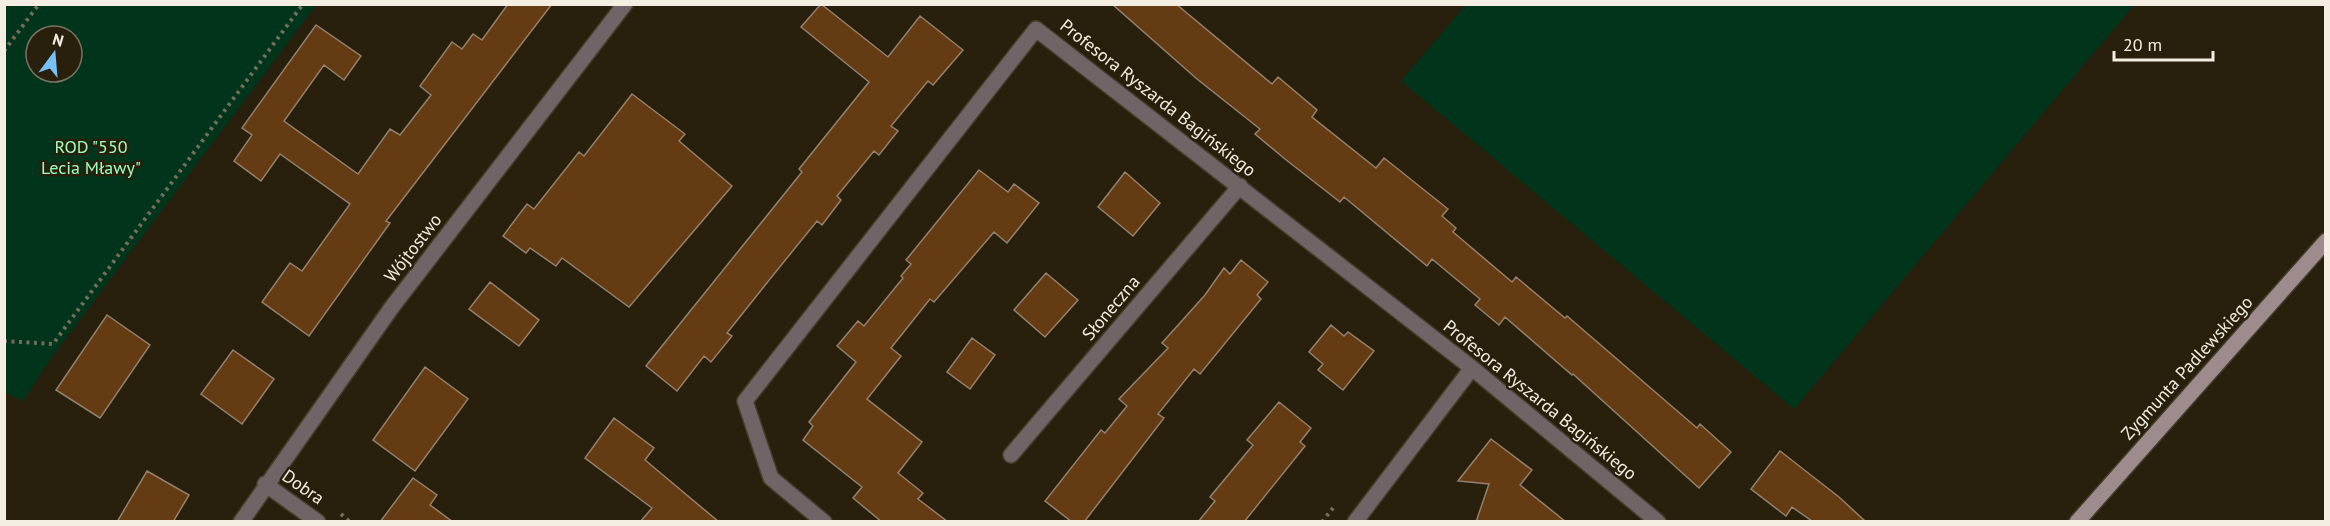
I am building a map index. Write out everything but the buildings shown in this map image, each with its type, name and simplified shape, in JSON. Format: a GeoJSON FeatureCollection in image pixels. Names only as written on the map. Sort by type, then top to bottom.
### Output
{"type":"FeatureCollection","features":[{"type":"Feature","properties":{"kind":"street","name":"Wójtostwo"},"geometry":{"type":"LineString","coordinates":[[240,522],[392,307],[625,4]]}},
{"type":"Feature","properties":{"kind":"street","name":"Profesora Ryszarda Bagińskiego"},"geometry":{"type":"LineString","coordinates":[[824,522],[771,478],[745,401],[1036,29],[1472,368],[1658,522]]}},
{"type":"Feature","properties":{"kind":"street","name":"Słoneczna"},"geometry":{"type":"LineString","coordinates":[[1011,455],[1240,186]]}},
{"type":"Feature","properties":{"kind":"street","name":"Zygmunta Padlewskiego"},"geometry":{"type":"LineString","coordinates":[[2077,522],[2325,241]]}},
{"type":"Feature","properties":{"kind":"street"},"geometry":{"type":"LineString","coordinates":[[1355,522],[1472,368]]}},
{"type":"Feature","properties":{"kind":"street","name":"Dobra"},"geometry":{"type":"LineString","coordinates":[[265,484],[318,522]]}},
{"type":"Feature","properties":{"kind":"path"},"geometry":{"type":"LineString","coordinates":[[4,51],[39,4]]}},
{"type":"Feature","properties":{"kind":"path"},"geometry":{"type":"LineString","coordinates":[[4,341],[53,344],[303,4]]}},
{"type":"Feature","properties":{"kind":"path"},"geometry":{"type":"LineString","coordinates":[[1322,522],[1336,504]]}},
{"type":"Feature","properties":{"kind":"green space","name":"ROD \"550 Lecia Mławy\""},"geometry":{"type":"Polygon","coordinates":[[[4,5],[316,5],[49,361],[23,401],[4,392],[4,5]]]}},
{"type":"Feature","properties":{"kind":"green space"},"geometry":{"type":"Polygon","coordinates":[[[1466,5],[2134,5],[1794,409],[1401,81],[1466,5]]]}}]}
